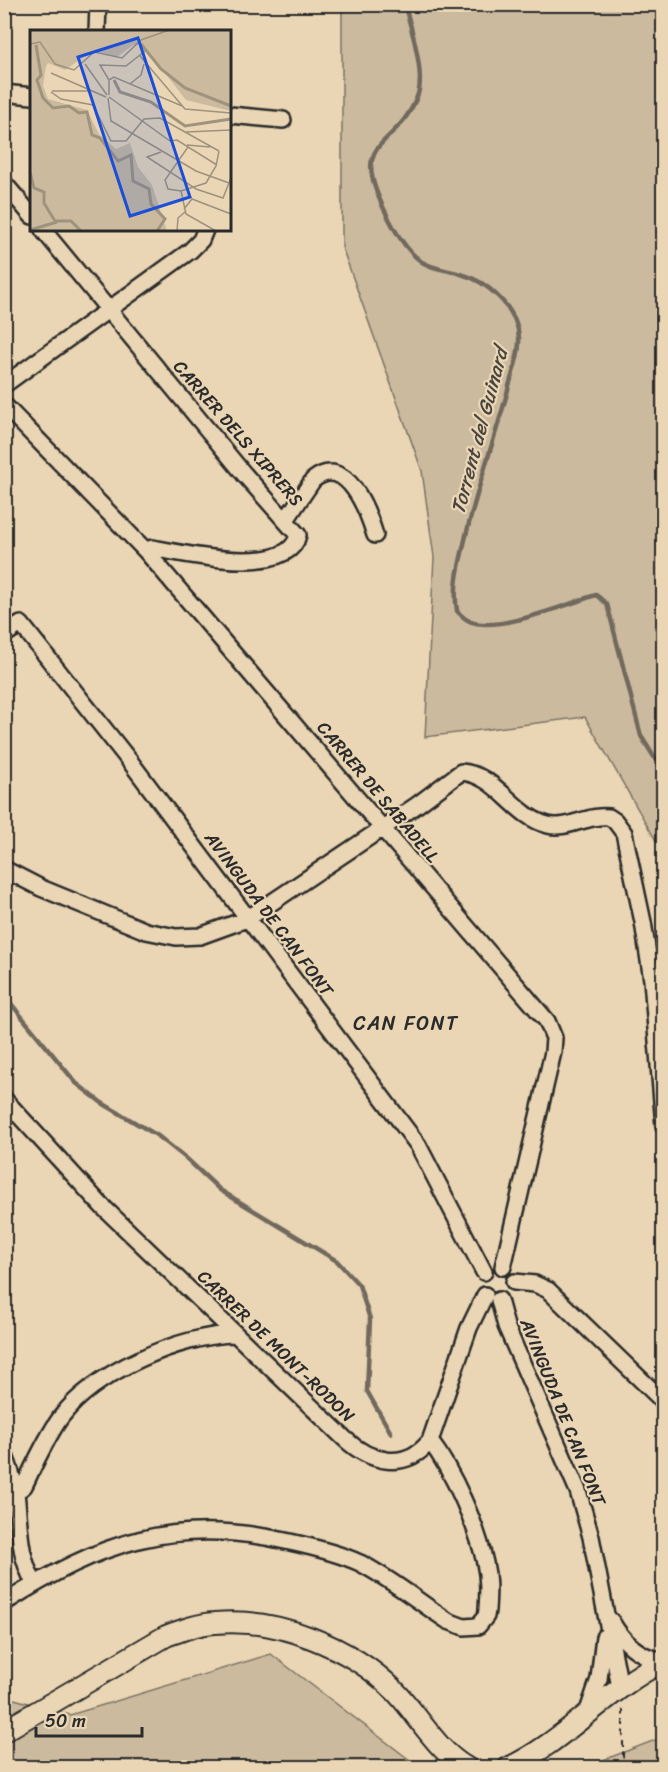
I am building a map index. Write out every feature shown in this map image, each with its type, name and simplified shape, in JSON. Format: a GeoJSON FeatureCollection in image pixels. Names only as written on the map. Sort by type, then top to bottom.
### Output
{"type":"FeatureCollection","features":[{"type":"Feature","properties":{"kind":"street"},"geometry":{"type":"LineString","coordinates":[[97,30],[98,4]]}},
{"type":"Feature","properties":{"kind":"street"},"geometry":{"type":"LineString","coordinates":[[4,93],[30,96]]}},
{"type":"Feature","properties":{"kind":"street"},"geometry":{"type":"LineString","coordinates":[[231,115],[283,120]]}},
{"type":"Feature","properties":{"kind":"street"},"geometry":{"type":"LineString","coordinates":[[4,183],[30,214]]}},
{"type":"Feature","properties":{"kind":"street","name":"CARRER DELS XIPRERS"},"geometry":{"type":"LineString","coordinates":[[44,231],[244,474],[298,534],[296,544],[288,551],[273,558],[233,560],[153,548],[145,550]]}},
{"type":"Feature","properties":{"kind":"street"},"geometry":{"type":"LineString","coordinates":[[4,385],[190,251],[201,240],[205,231]]}},
{"type":"Feature","properties":{"kind":"street","name":"CARRER DE SABADELL"},"geometry":{"type":"LineString","coordinates":[[4,405],[145,550],[540,1012],[554,1038],[549,1073],[503,1267]]}},
{"type":"Feature","properties":{"kind":"street"},"geometry":{"type":"LineString","coordinates":[[286,520],[313,480],[318,475],[331,473],[346,481],[361,496],[375,535]]}},
{"type":"Feature","properties":{"kind":"street","name":"AVINGUDA DE CAN FONT"},"geometry":{"type":"LineString","coordinates":[[4,635],[21,624],[132,764],[418,1146],[484,1272]]}},
{"type":"Feature","properties":{"kind":"street"},"geometry":{"type":"LineString","coordinates":[[4,869],[41,888],[161,935],[200,936],[248,919],[460,772],[469,773],[484,780],[531,817],[549,826],[602,816],[615,821],[624,833],[629,852],[652,980],[663,1126]]}},
{"type":"Feature","properties":{"kind":"street","name":"CARRER DE MONT-RODON"},"geometry":{"type":"LineString","coordinates":[[4,1098],[102,1206],[357,1450],[377,1459],[399,1461],[416,1455],[429,1441]]}},
{"type":"Feature","properties":{"kind":"street"},"geometry":{"type":"LineString","coordinates":[[4,1603],[35,1584],[118,1544],[190,1531],[237,1532],[316,1548],[347,1558],[378,1574],[448,1621],[464,1627],[478,1626],[486,1616],[487,1610],[485,1563],[469,1519],[442,1458],[429,1441],[469,1328],[492,1298],[512,1293],[514,1282],[512,1274],[503,1267],[491,1267],[484,1272],[480,1282],[492,1298]]}},
{"type":"Feature","properties":{"kind":"street"},"geometry":{"type":"LineString","coordinates":[[514,1282],[535,1284],[548,1290],[662,1398]]}},
{"type":"Feature","properties":{"kind":"street","name":"AVINGUDA DE CAN FONT"},"geometry":{"type":"LineString","coordinates":[[492,1298],[578,1491],[591,1538],[618,1689]]}},
{"type":"Feature","properties":{"kind":"street"},"geometry":{"type":"LineString","coordinates":[[16,1492],[24,1486],[62,1416],[92,1389],[128,1366],[156,1353],[193,1340],[218,1334],[235,1334]]}},
{"type":"Feature","properties":{"kind":"street"},"geometry":{"type":"LineString","coordinates":[[4,1453],[16,1492],[17,1520],[25,1567],[35,1584]]}},
{"type":"Feature","properties":{"kind":"street","name":"AVINGUDA DE CAN FONT"},"geometry":{"type":"LineString","coordinates":[[605,1610],[628,1645],[648,1658],[663,1661]]}},
{"type":"Feature","properties":{"kind":"street","name":"AVINGUDA DE CAN FONT"},"geometry":{"type":"LineString","coordinates":[[588,1711],[603,1654],[605,1610]]}},
{"type":"Feature","properties":{"kind":"street"},"geometry":{"type":"LineString","coordinates":[[4,1731],[166,1636],[192,1627],[232,1622],[282,1630],[309,1639],[331,1647],[369,1668],[396,1692],[449,1755],[467,1767]]}},
{"type":"Feature","properties":{"kind":"street"},"geometry":{"type":"LineString","coordinates":[[508,1767],[529,1755],[618,1689],[663,1661]]}},
{"type":"Feature","properties":{"kind":"path"},"geometry":{"type":"LineString","coordinates":[[618,1689],[625,1719],[623,1767]]}},
{"type":"Feature","properties":{"kind":"path"},"geometry":{"type":"LineString","coordinates":[[656,1767],[663,1755]]}},
{"type":"Feature","properties":{"kind":"shaded area"},"geometry":{"type":"Polygon","coordinates":[[[342,5],[663,5],[663,853],[585,717],[425,737],[434,557],[422,471],[342,247],[342,5]]]}},
{"type":"Feature","properties":{"kind":"shaded area"},"geometry":{"type":"Polygon","coordinates":[[[271,1654],[419,1767],[5,1767],[4,1696],[70,1715],[271,1654]]]}},
{"type":"Feature","properties":{"kind":"shaded area"},"geometry":{"type":"Polygon","coordinates":[[[663,1737],[663,1767],[585,1767],[663,1737]]]}},
{"type":"Feature","properties":{"kind":"waterway","name":"Torrent del Guinard"},"geometry":{"type":"LineString","coordinates":[[404,4],[416,49],[420,85],[409,113],[379,146],[373,156],[371,169],[375,187],[392,225],[410,252],[426,264],[471,278],[491,290],[513,317],[519,338],[516,362],[462,552],[456,585],[457,611],[472,622],[499,623],[534,616],[596,595],[607,604],[641,736],[664,773]]}},
{"type":"Feature","properties":{"kind":"waterway"},"geometry":{"type":"LineString","coordinates":[[4,995],[76,1083],[102,1103],[158,1136],[220,1190],[337,1261],[359,1285],[370,1319],[367,1391],[391,1433]]}},
{"type":"Feature","properties":{"kind":"district","name":"CAN FONT"},"geometry":{"type":"Point","coordinates":[406,1023]}}]}
